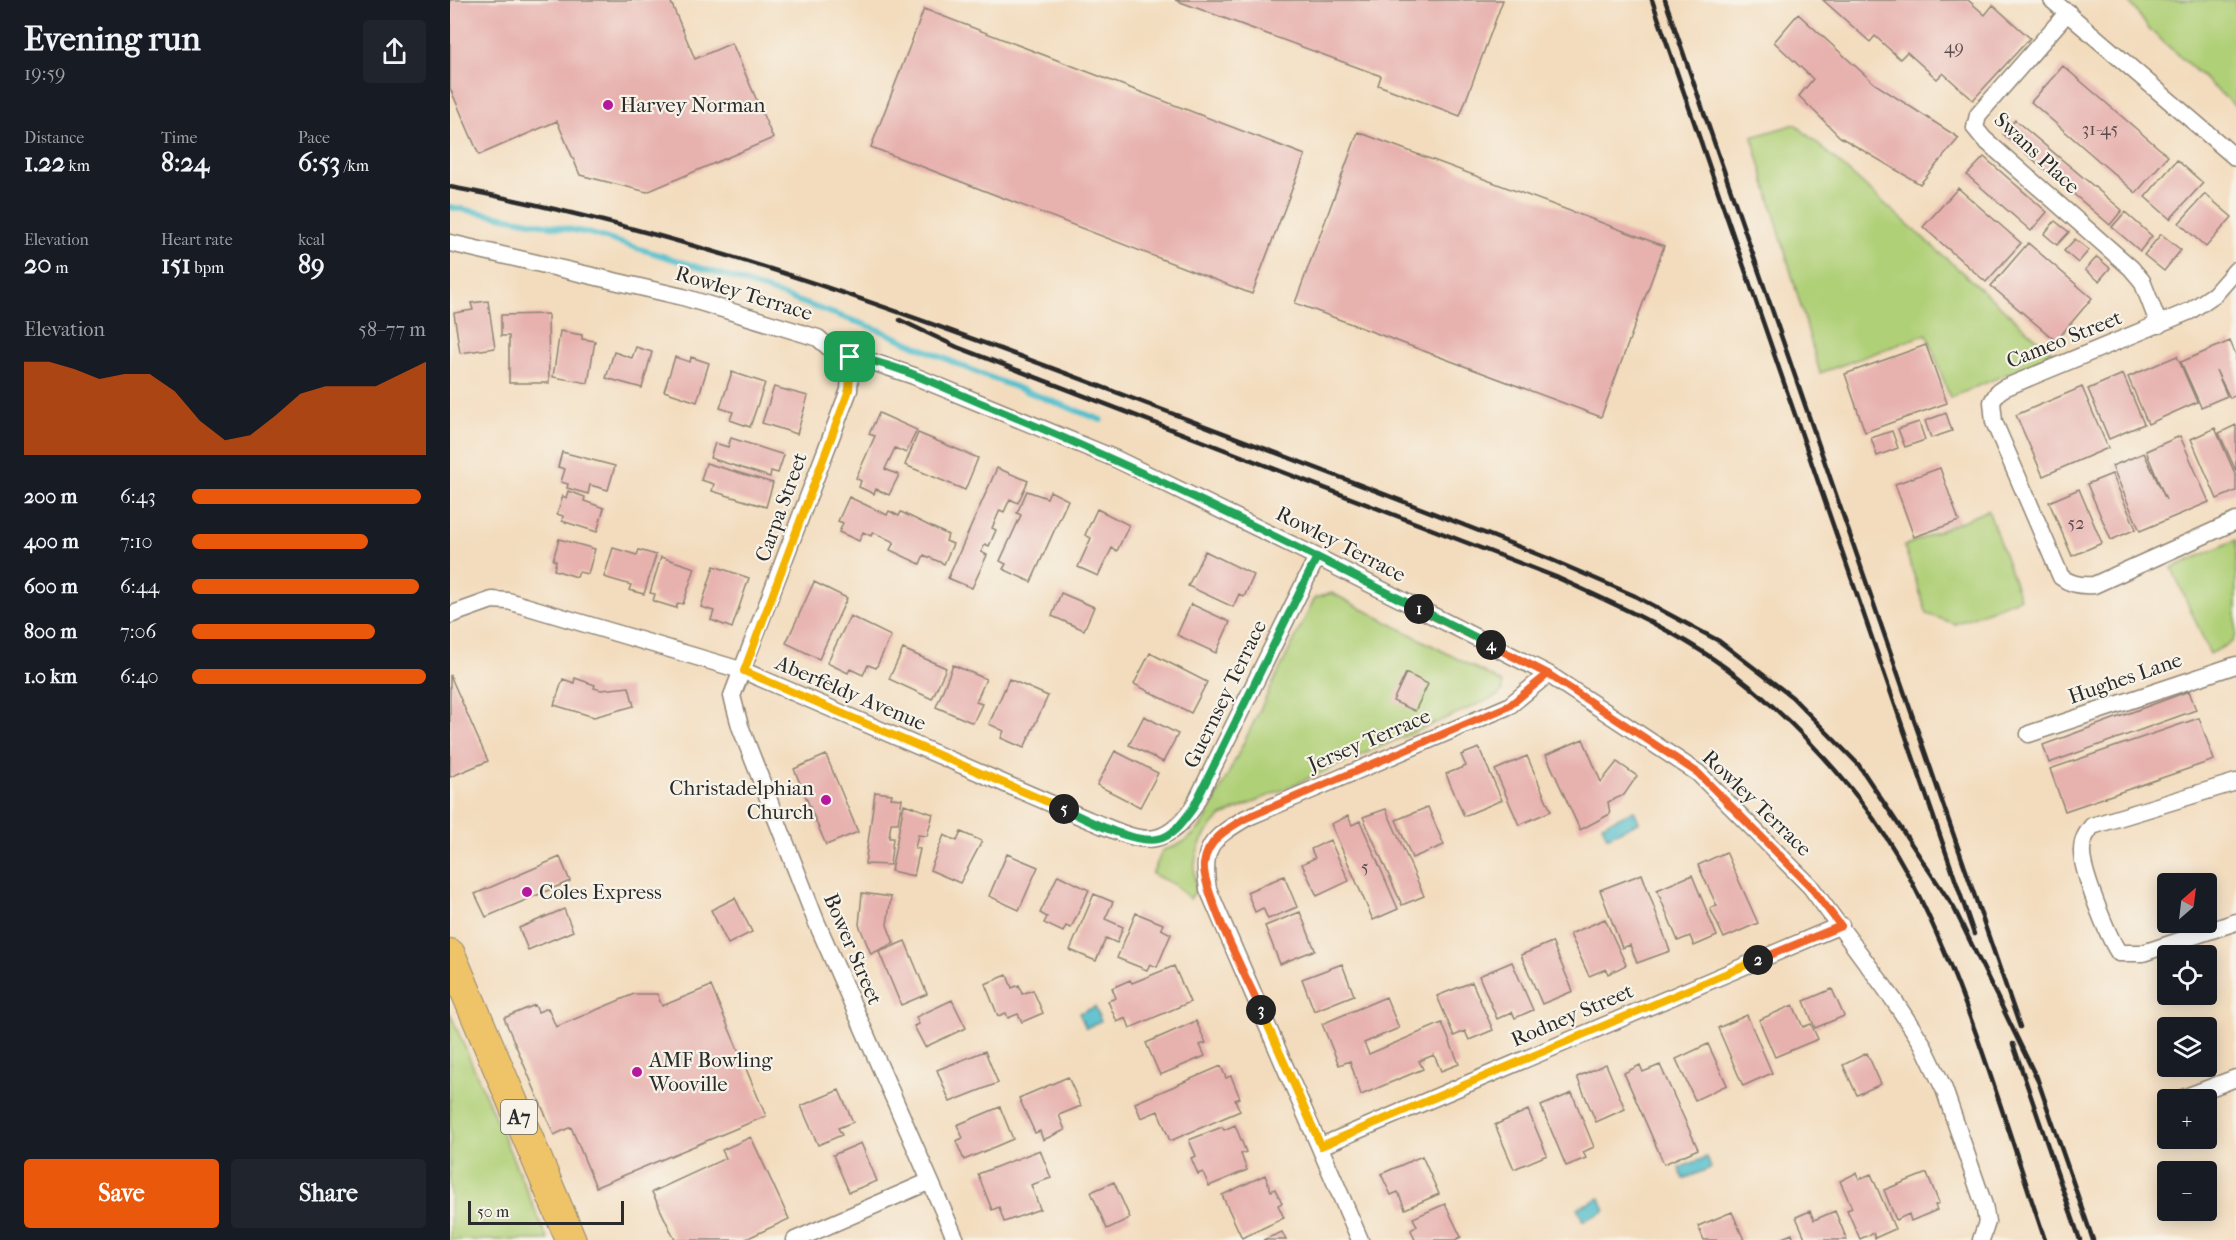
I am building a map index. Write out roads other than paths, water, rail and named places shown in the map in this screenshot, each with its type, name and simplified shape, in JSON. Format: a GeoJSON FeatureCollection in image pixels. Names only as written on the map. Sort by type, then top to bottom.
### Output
{"type":"FeatureCollection","features":[{"type":"Feature","properties":{"kind":"highway","name":"A7"},"geometry":{"type":"LineString","coordinates":[[450,954],[571,1240]]}},
{"type":"Feature","properties":{"kind":"street"},"geometry":{"type":"LineString","coordinates":[[2052,0],[2236,158]]}},
{"type":"Feature","properties":{"kind":"street","name":"Swans Place"},"geometry":{"type":"LineString","coordinates":[[2068,12],[1978,115],[1975,128],[1984,139],[2131,268],[2142,281],[2159,325]]}},
{"type":"Feature","properties":{"kind":"street","name":"Rowley Terrace"},"geometry":{"type":"LineString","coordinates":[[450,243],[682,297],[818,338],[841,358],[864,359],[914,376],[1116,459],[1317,557],[1548,674],[1698,773],[1810,886],[1841,926],[1922,1043],[1944,1089],[1984,1205],[1987,1222],[1982,1238]]}},
{"type":"Feature","properties":{"kind":"street","name":"Cameo Street"},"geometry":{"type":"LineString","coordinates":[[2236,270],[2203,304],[2159,325],[2055,365],[2004,388],[1998,392],[1992,402],[1992,413],[1998,430],[2061,577],[2081,586],[2094,585],[2236,521]]}},
{"type":"Feature","properties":{"kind":"street","name":"Carpa Street"},"geometry":{"type":"LineString","coordinates":[[744,671],[849,390],[850,375],[841,358]]}},
{"type":"Feature","properties":{"kind":"street","name":"Guernsey Terrace"},"geometry":{"type":"LineString","coordinates":[[1159,839],[1180,827],[1193,808],[1317,557]]}},
{"type":"Feature","properties":{"kind":"street","name":"Aberfeldy Avenue"},"geometry":{"type":"LineString","coordinates":[[450,615],[492,600],[508,601],[744,671],[1089,820],[1137,839],[1159,839]]}},
{"type":"Feature","properties":{"kind":"street","name":"Hughes Lane"},"geometry":{"type":"LineString","coordinates":[[2029,734],[2236,665]]}},
{"type":"Feature","properties":{"kind":"street","name":"Bower Street"},"geometry":{"type":"LineString","coordinates":[[744,671],[732,696],[740,726],[816,921],[928,1182],[956,1240]]}},
{"type":"Feature","properties":{"kind":"street","name":"Jersey Terrace"},"geometry":{"type":"LineString","coordinates":[[1321,1146],[1208,889],[1204,865],[1209,849],[1219,834],[1246,818],[1509,706],[1548,674]]}},
{"type":"Feature","properties":{"kind":"street"},"geometry":{"type":"LineString","coordinates":[[2236,782],[2092,826],[2084,837],[2081,853],[2107,935],[2119,953],[2143,953],[2236,922]]}},
{"type":"Feature","properties":{"kind":"street","name":"Rodney Street"},"geometry":{"type":"LineString","coordinates":[[1321,1146],[1841,926]]}},
{"type":"Feature","properties":{"kind":"street"},"geometry":{"type":"LineString","coordinates":[[2207,1089],[2236,1078]]}},
{"type":"Feature","properties":{"kind":"street"},"geometry":{"type":"LineString","coordinates":[[1321,1146],[1360,1240]]}},
{"type":"Feature","properties":{"kind":"street"},"geometry":{"type":"LineString","coordinates":[[795,1240],[928,1182]]}},
{"type":"Feature","properties":{"kind":"water"},"geometry":{"type":"Polygon","coordinates":[[[1634,810],[1639,822],[1607,837],[1602,825],[1634,810]]]}},
{"type":"Feature","properties":{"kind":"water"},"geometry":{"type":"Polygon","coordinates":[[[1095,1007],[1101,1021],[1086,1028],[1079,1013],[1095,1007]]]}},
{"type":"Feature","properties":{"kind":"water"},"geometry":{"type":"Polygon","coordinates":[[[1707,1157],[1711,1168],[1683,1179],[1679,1168],[1707,1157]]]}},
{"type":"Feature","properties":{"kind":"water"},"geometry":{"type":"Polygon","coordinates":[[[1600,1198],[1605,1211],[1583,1221],[1577,1208],[1600,1198]]]}},
{"type":"Feature","properties":{"kind":"waterway"},"geometry":{"type":"LineString","coordinates":[[450,207],[589,233],[727,276],[877,329],[976,372],[1101,420]]}},
{"type":"Feature","properties":{"kind":"railway"},"geometry":{"type":"LineString","coordinates":[[1652,0],[1974,934]]}},
{"type":"Feature","properties":{"kind":"railway"},"geometry":{"type":"LineString","coordinates":[[1665,0],[2020,1027]]}},
{"type":"Feature","properties":{"kind":"railway"},"geometry":{"type":"LineString","coordinates":[[450,187],[537,205],[708,250],[792,276],[960,334],[1552,560],[1633,595],[1719,641],[1792,697],[1858,764],[1954,908],[2038,1081]]}},
{"type":"Feature","properties":{"kind":"railway"},"geometry":{"type":"LineString","coordinates":[[900,320],[957,347],[1556,577],[1690,644],[1751,688],[1781,714],[1838,773],[1863,804],[1904,867],[1926,911],[1965,1003],[2045,1240]]}},
{"type":"Feature","properties":{"kind":"railway"},"geometry":{"type":"LineString","coordinates":[[2013,1044],[2080,1240]]}},
{"type":"Feature","properties":{"kind":"railway"},"geometry":{"type":"LineString","coordinates":[[2036,1075],[2093,1240]]}},
{"type":"Feature","properties":{"kind":"place","name":"Harvey Norman"},"geometry":{"type":"Point","coordinates":[608,105]}},
{"type":"Feature","properties":{"kind":"place","name":"Christadelphian Church"},"geometry":{"type":"Point","coordinates":[826,800]}},
{"type":"Feature","properties":{"kind":"place","name":"Coles Express"},"geometry":{"type":"Point","coordinates":[527,892]}},
{"type":"Feature","properties":{"kind":"place","name":"AMF Bowling Wooville"},"geometry":{"type":"Point","coordinates":[637,1072]}}]}
